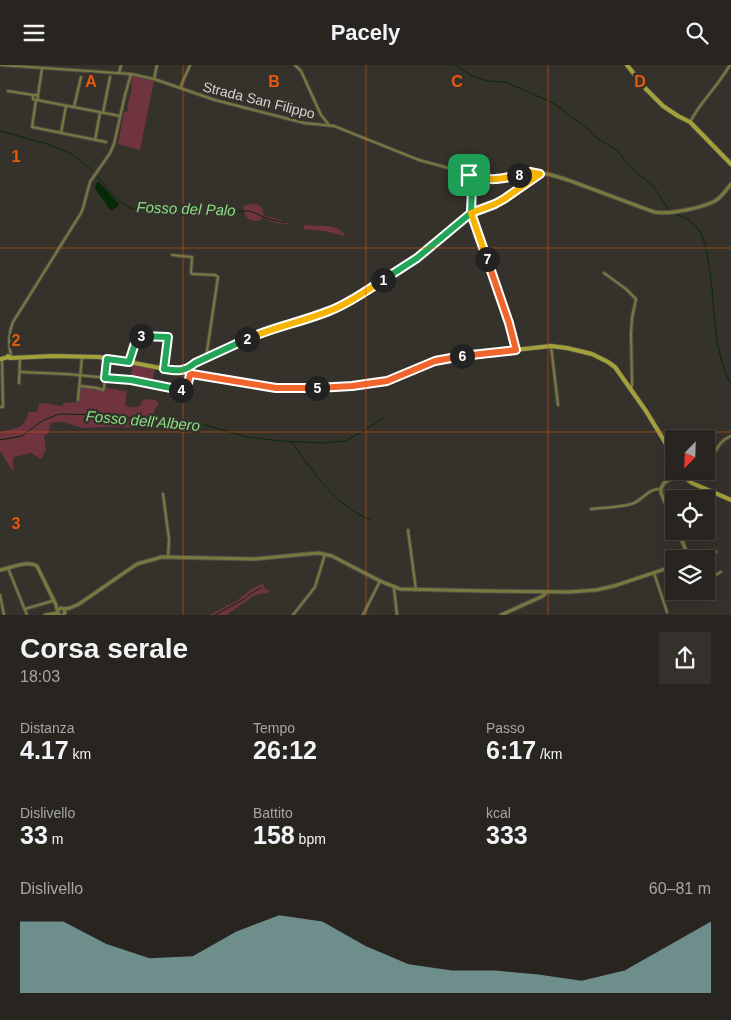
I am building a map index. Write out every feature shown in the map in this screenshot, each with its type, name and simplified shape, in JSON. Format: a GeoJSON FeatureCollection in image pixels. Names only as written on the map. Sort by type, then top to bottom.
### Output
{"type":"FeatureCollection","features":[{"type":"Feature","properties":{"kind":"main road"},"geometry":{"type":"LineString","coordinates":[[628,65],[644,87],[662,105],[690,122],[731,164]]}},
{"type":"Feature","properties":{"kind":"main road"},"geometry":{"type":"LineString","coordinates":[[8,357],[53,356],[107,359],[276,388],[339,387],[387,381],[443,359],[551,346],[567,348],[601,358],[615,367],[665,443]]}},
{"type":"Feature","properties":{"kind":"main road"},"geometry":{"type":"LineString","coordinates":[[689,480],[731,500]]}},
{"type":"Feature","properties":{"kind":"street","name":"Strada San Filippo"},"geometry":{"type":"LineString","coordinates":[[0,65],[131,74],[154,79],[216,100],[304,123],[329,125],[419,160],[484,179],[498,179],[530,172],[540,174]]}},
{"type":"Feature","properties":{"kind":"street"},"geometry":{"type":"LineString","coordinates":[[119,73],[121,65]]}},
{"type":"Feature","properties":{"kind":"street"},"geometry":{"type":"LineString","coordinates":[[154,79],[158,65]]}},
{"type":"Feature","properties":{"kind":"street"},"geometry":{"type":"LineString","coordinates":[[180,88],[190,65]]}},
{"type":"Feature","properties":{"kind":"street"},"geometry":{"type":"LineString","coordinates":[[295,65],[301,71],[321,115],[329,125]]}},
{"type":"Feature","properties":{"kind":"street"},"geometry":{"type":"LineString","coordinates":[[690,122],[730,65]]}},
{"type":"Feature","properties":{"kind":"street"},"geometry":{"type":"LineString","coordinates":[[43,67],[40,87],[35,98],[32,127],[106,142]]}},
{"type":"Feature","properties":{"kind":"street"},"geometry":{"type":"LineString","coordinates":[[0,407],[3,407],[1,384],[3,362],[8,357],[10,330],[13,322],[81,213],[90,182],[110,153],[114,144],[131,74]]}},
{"type":"Feature","properties":{"kind":"street"},"geometry":{"type":"LineString","coordinates":[[74,107],[81,77]]}},
{"type":"Feature","properties":{"kind":"street"},"geometry":{"type":"LineString","coordinates":[[95,140],[110,77]]}},
{"type":"Feature","properties":{"kind":"street"},"geometry":{"type":"LineString","coordinates":[[8,91],[120,116]]}},
{"type":"Feature","properties":{"kind":"street"},"geometry":{"type":"LineString","coordinates":[[61,133],[67,105]]}},
{"type":"Feature","properties":{"kind":"street"},"geometry":{"type":"LineString","coordinates":[[20,372],[131,380],[186,391],[190,373],[195,363],[256,335],[324,313],[342,305],[417,258],[471,213],[504,199],[540,174],[548,174],[568,180],[660,214],[676,212],[716,201],[731,184]]}},
{"type":"Feature","properties":{"kind":"street"},"geometry":{"type":"LineString","coordinates":[[469,175],[472,186],[471,213],[509,323],[516,350]]}},
{"type":"Feature","properties":{"kind":"street"},"geometry":{"type":"LineString","coordinates":[[172,255],[192,257],[192,275],[215,275],[218,277],[206,358]]}},
{"type":"Feature","properties":{"kind":"street"},"geometry":{"type":"LineString","coordinates":[[604,273],[636,299],[631,325],[632,381],[630,388]]}},
{"type":"Feature","properties":{"kind":"street"},"geometry":{"type":"LineString","coordinates":[[129,362],[138,337],[168,337],[164,369]]}},
{"type":"Feature","properties":{"kind":"street"},"geometry":{"type":"LineString","coordinates":[[551,346],[558,405]]}},
{"type":"Feature","properties":{"kind":"street"},"geometry":{"type":"LineString","coordinates":[[19,383],[20,357]]}},
{"type":"Feature","properties":{"kind":"street"},"geometry":{"type":"LineString","coordinates":[[78,400],[82,357]]}},
{"type":"Feature","properties":{"kind":"street"},"geometry":{"type":"LineString","coordinates":[[80,386],[102,390],[104,388],[107,359]]}},
{"type":"Feature","properties":{"kind":"street"},"geometry":{"type":"LineString","coordinates":[[715,452],[722,441],[731,436]]}},
{"type":"Feature","properties":{"kind":"street"},"geometry":{"type":"LineString","coordinates":[[591,509],[632,504],[650,491],[657,488],[660,489],[670,480]]}},
{"type":"Feature","properties":{"kind":"street"},"geometry":{"type":"LineString","coordinates":[[660,489],[665,502]]}},
{"type":"Feature","properties":{"kind":"street"},"geometry":{"type":"LineString","coordinates":[[163,494],[169,539],[168,557]]}},
{"type":"Feature","properties":{"kind":"street"},"geometry":{"type":"LineString","coordinates":[[408,530],[416,590]]}},
{"type":"Feature","properties":{"kind":"street"},"geometry":{"type":"LineString","coordinates":[[45,615],[70,608],[137,564],[156,558],[168,557],[254,559],[313,554],[326,555],[394,587],[416,590],[568,592],[605,589],[665,569]]}},
{"type":"Feature","properties":{"kind":"street"},"geometry":{"type":"LineString","coordinates":[[293,615],[315,587],[326,555]]}},
{"type":"Feature","properties":{"kind":"street"},"geometry":{"type":"LineString","coordinates":[[0,570],[29,563],[37,566],[60,611]]}},
{"type":"Feature","properties":{"kind":"street"},"geometry":{"type":"LineString","coordinates":[[8,568],[27,615]]}},
{"type":"Feature","properties":{"kind":"street"},"geometry":{"type":"LineString","coordinates":[[715,575],[721,572]]}},
{"type":"Feature","properties":{"kind":"street"},"geometry":{"type":"LineString","coordinates":[[654,573],[667,612]]}},
{"type":"Feature","properties":{"kind":"street"},"geometry":{"type":"LineString","coordinates":[[363,615],[380,581]]}},
{"type":"Feature","properties":{"kind":"street"},"geometry":{"type":"LineString","coordinates":[[394,587],[397,615]]}},
{"type":"Feature","properties":{"kind":"street"},"geometry":{"type":"LineString","coordinates":[[501,615],[543,596],[547,592]]}},
{"type":"Feature","properties":{"kind":"street"},"geometry":{"type":"LineString","coordinates":[[0,595],[4,615]]}},
{"type":"Feature","properties":{"kind":"street"},"geometry":{"type":"LineString","coordinates":[[25,609],[52,601]]}},
{"type":"Feature","properties":{"kind":"shaded area"},"geometry":{"type":"Polygon","coordinates":[[[133,76],[154,81],[140,150],[118,144],[124,112],[129,111],[127,108],[132,87],[131,78],[133,76]]]}},
{"type":"Feature","properties":{"kind":"shaded area"},"geometry":{"type":"Polygon","coordinates":[[[99,182],[119,204],[113,210],[110,210],[95,188],[96,183],[99,182]]]}},
{"type":"Feature","properties":{"kind":"shaded area"},"geometry":{"type":"Polygon","coordinates":[[[257,204],[262,208],[264,216],[291,224],[277,223],[263,218],[252,221],[243,210],[243,206],[257,204]]]}},
{"type":"Feature","properties":{"kind":"shaded area"},"geometry":{"type":"Polygon","coordinates":[[[220,205],[223,205],[225,208],[235,209],[234,213],[229,215],[228,212],[221,218],[212,214],[163,211],[155,206],[214,211],[220,205]]]}},
{"type":"Feature","properties":{"kind":"shaded area"},"geometry":{"type":"Polygon","coordinates":[[[307,225],[333,227],[342,231],[345,235],[303,229],[307,225]]]}},
{"type":"Feature","properties":{"kind":"shaded area"},"geometry":{"type":"Polygon","coordinates":[[[133,364],[155,368],[153,379],[131,375],[133,364]]]}},
{"type":"Feature","properties":{"kind":"shaded area"},"geometry":{"type":"Polygon","coordinates":[[[82,387],[103,391],[105,388],[127,391],[125,405],[131,407],[140,406],[143,399],[156,400],[159,403],[154,411],[159,416],[147,428],[83,428],[63,422],[51,423],[48,433],[44,436],[46,450],[42,458],[31,453],[14,457],[12,470],[0,451],[0,432],[22,425],[29,412],[37,412],[39,404],[63,406],[63,403],[79,402],[82,387]]]}},
{"type":"Feature","properties":{"kind":"shaded area"},"geometry":{"type":"Polygon","coordinates":[[[263,584],[266,590],[268,589],[269,591],[267,593],[255,595],[226,615],[209,615],[236,601],[253,588],[263,584]]]}},
{"type":"Feature","properties":{"kind":"waterway"},"geometry":{"type":"LineString","coordinates":[[455,65],[474,77],[489,81],[505,82],[561,108],[597,138],[615,149],[634,170],[653,186],[670,212]]}},
{"type":"Feature","properties":{"kind":"waterway","name":"Fosso del Palo"},"geometry":{"type":"LineString","coordinates":[[0,131],[47,144],[72,154],[92,170]]}},
{"type":"Feature","properties":{"kind":"waterway","name":"Fosso del Palo"},"geometry":{"type":"LineString","coordinates":[[98,177],[116,198],[124,205],[132,208],[141,210],[177,209],[221,213],[250,211],[285,223]]}},
{"type":"Feature","properties":{"kind":"waterway"},"geometry":{"type":"LineString","coordinates":[[674,214],[695,225],[703,239],[710,275],[720,355],[731,384]]}},
{"type":"Feature","properties":{"kind":"waterway","name":"Fosso dell'Albero"},"geometry":{"type":"LineString","coordinates":[[0,440],[22,436],[42,421],[59,414],[107,415],[164,422],[202,424],[247,437],[322,443],[345,441],[385,417]]}},
{"type":"Feature","properties":{"kind":"waterway","name":"Fosso dell'Albero"},"geometry":{"type":"LineString","coordinates":[[292,442],[325,486],[351,510],[370,520]]}},
{"type":"Feature","properties":{"kind":"waterway"},"geometry":{"type":"LineString","coordinates":[[215,615],[261,588]]}},
{"type":"Feature","properties":{"kind":"route"},"geometry":{"type":"LineString","coordinates":[[469,175],[472,186],[471,213],[437,243],[402,269],[348,302],[324,313],[256,335],[181,371],[164,369],[168,337],[138,336],[129,362],[107,359],[105,378],[131,380],[184,391],[186,391],[188,379],[192,374],[276,388],[339,387],[387,381],[443,359],[516,350],[509,323],[471,213],[504,199],[540,174],[530,172],[502,179],[484,179],[469,175]]}}]}
